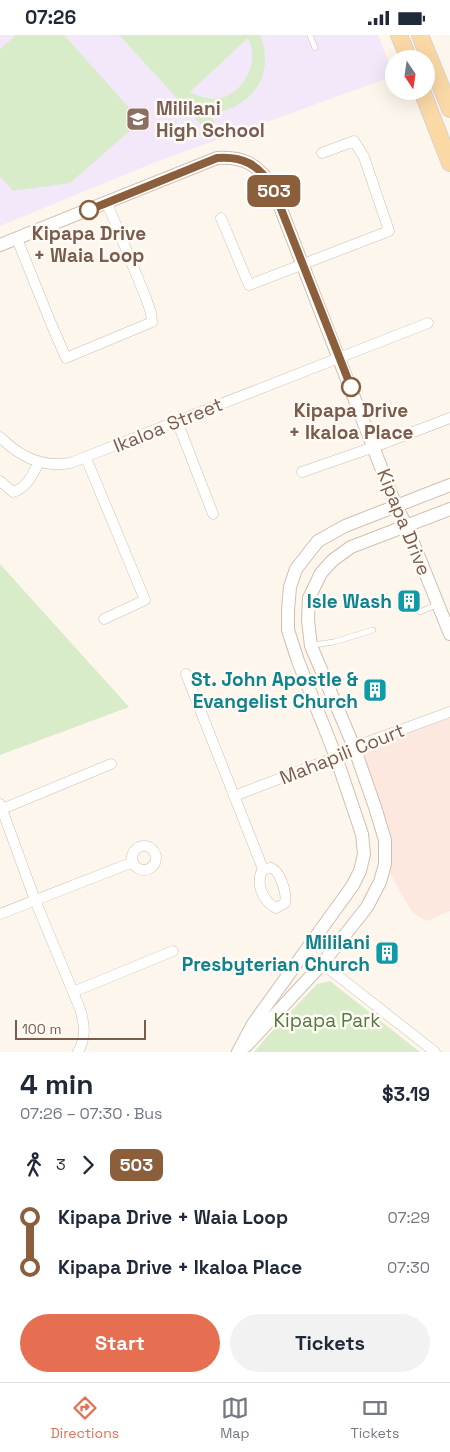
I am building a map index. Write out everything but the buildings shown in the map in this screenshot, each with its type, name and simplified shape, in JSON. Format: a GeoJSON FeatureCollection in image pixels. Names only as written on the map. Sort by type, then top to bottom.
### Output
{"type":"FeatureCollection","features":[{"type":"Feature","properties":{"kind":"main road"},"geometry":{"type":"LineString","coordinates":[[399,35],[405,50]]}},
{"type":"Feature","properties":{"kind":"main road"},"geometry":{"type":"LineString","coordinates":[[420,35],[450,109]]}},
{"type":"Feature","properties":{"kind":"main road"},"geometry":{"type":"LineString","coordinates":[[426,100],[450,163]]}},
{"type":"Feature","properties":{"kind":"street"},"geometry":{"type":"LineString","coordinates":[[220,218],[249,285],[390,231],[364,157],[354,141],[322,153]]}},
{"type":"Feature","properties":{"kind":"street","name":"Kipapa Drive"},"geometry":{"type":"LineString","coordinates":[[0,245],[217,158],[229,157],[253,165],[272,186],[340,357],[396,506],[406,525],[450,634]]}},
{"type":"Feature","properties":{"kind":"street"},"geometry":{"type":"LineString","coordinates":[[17,239],[66,357],[152,322],[150,307],[107,203]]}},
{"type":"Feature","properties":{"kind":"street","name":"Ikaloa Street"},"geometry":{"type":"LineString","coordinates":[[0,438],[15,451],[39,462],[59,465],[70,463],[428,323]]}},
{"type":"Feature","properties":{"kind":"street"},"geometry":{"type":"LineString","coordinates":[[302,473],[450,418]]}},
{"type":"Feature","properties":{"kind":"street"},"geometry":{"type":"LineString","coordinates":[[177,421],[213,514]]}},
{"type":"Feature","properties":{"kind":"street"},"geometry":{"type":"LineString","coordinates":[[86,458],[145,599],[104,619]]}},
{"type":"Feature","properties":{"kind":"street"},"geometry":{"type":"LineString","coordinates":[[0,481],[13,492],[19,490],[32,477],[39,462]]}},
{"type":"Feature","properties":{"kind":"street"},"geometry":{"type":"LineString","coordinates":[[239,1052],[253,1023],[353,885],[360,871],[364,854],[362,834],[336,757],[298,661],[288,629],[290,587],[296,569],[318,541],[345,526],[450,485]]}},
{"type":"Feature","properties":{"kind":"street"},"geometry":{"type":"LineString","coordinates":[[239,1052],[322,965],[367,907],[380,882],[385,864],[385,840],[376,807],[354,747],[311,646],[308,620],[309,597],[321,573],[351,547],[450,509]]}},
{"type":"Feature","properties":{"kind":"street"},"geometry":{"type":"LineString","coordinates":[[186,674],[263,869]]}},
{"type":"Feature","properties":{"kind":"street","name":"Mahapili Court"},"geometry":{"type":"LineString","coordinates":[[234,796],[336,757],[354,747],[450,712]]}},
{"type":"Feature","properties":{"kind":"street"},"geometry":{"type":"LineString","coordinates":[[78,1052],[85,1035],[80,1009],[35,900],[1,808],[111,764]]}},
{"type":"Feature","properties":{"kind":"street"},"geometry":{"type":"LineString","coordinates":[[0,914],[132,862]]}},
{"type":"Feature","properties":{"kind":"street"},"geometry":{"type":"LineString","coordinates":[[305,950],[435,1052]]}},
{"type":"Feature","properties":{"kind":"street"},"geometry":{"type":"LineString","coordinates":[[74,992],[173,951]]}},
{"type":"Feature","properties":{"kind":"lane"},"geometry":{"type":"LineString","coordinates":[[310,35],[315,48]]}},
{"type":"Feature","properties":{"kind":"lane"},"geometry":{"type":"LineString","coordinates":[[420,612],[438,604]]}},
{"type":"Feature","properties":{"kind":"lane"},"geometry":{"type":"LineString","coordinates":[[311,646],[334,642],[373,630]]}},
{"type":"Feature","properties":{"kind":"shaded area","name":"Mililani High School"},"geometry":{"type":"Polygon","coordinates":[[[0,35],[378,35],[385,53],[385,79],[158,161],[0,226],[0,35]]]}},
{"type":"Feature","properties":{"kind":"shaded area"},"geometry":{"type":"Polygon","coordinates":[[[450,712],[450,911],[427,921],[413,913],[385,864],[386,847],[354,747],[450,712]]]}},
{"type":"Feature","properties":{"kind":"green space"},"geometry":{"type":"Polygon","coordinates":[[[16,35],[64,35],[141,121],[70,183],[13,191],[0,176],[0,49],[16,35]]]}},
{"type":"Feature","properties":{"kind":"green space"},"geometry":{"type":"Polygon","coordinates":[[[119,35],[260,35],[265,58],[261,79],[249,96],[240,103],[229,109],[207,113],[215,122],[207,131],[119,35]],[[248,38],[190,92],[213,99],[230,95],[248,74],[252,56],[248,38]]]}},
{"type":"Feature","properties":{"kind":"green space"},"geometry":{"type":"Polygon","coordinates":[[[0,564],[129,707],[0,755],[0,564]]]}},
{"type":"Feature","properties":{"kind":"green space","name":"Kipapa Park"},"geometry":{"type":"Polygon","coordinates":[[[330,981],[420,1052],[254,1052],[317,984],[330,981]]]}},
{"type":"Feature","properties":{"kind":"bus line","name":"503"},"geometry":{"type":"LineString","coordinates":[[89,210],[217,158],[229,157],[253,165],[272,186],[351,387]]}},
{"type":"Feature","properties":{"kind":"place","name":"Mililani High School"},"geometry":{"type":"Point","coordinates":[138,119]}},
{"type":"Feature","properties":{"kind":"place","name":"Kipapa Drive + Waia Loop"},"geometry":{"type":"Point","coordinates":[89,210]}},
{"type":"Feature","properties":{"kind":"place","name":"Kipapa Drive + Ikaloa Place"},"geometry":{"type":"Point","coordinates":[351,387]}},
{"type":"Feature","properties":{"kind":"place","name":"Isle Wash"},"geometry":{"type":"Point","coordinates":[409,601]}},
{"type":"Feature","properties":{"kind":"place","name":"St. John Apostle & Evangelist Church"},"geometry":{"type":"Point","coordinates":[375,690]}},
{"type":"Feature","properties":{"kind":"place","name":"Mililani Presbyterian Church"},"geometry":{"type":"Point","coordinates":[387,953]}}]}
